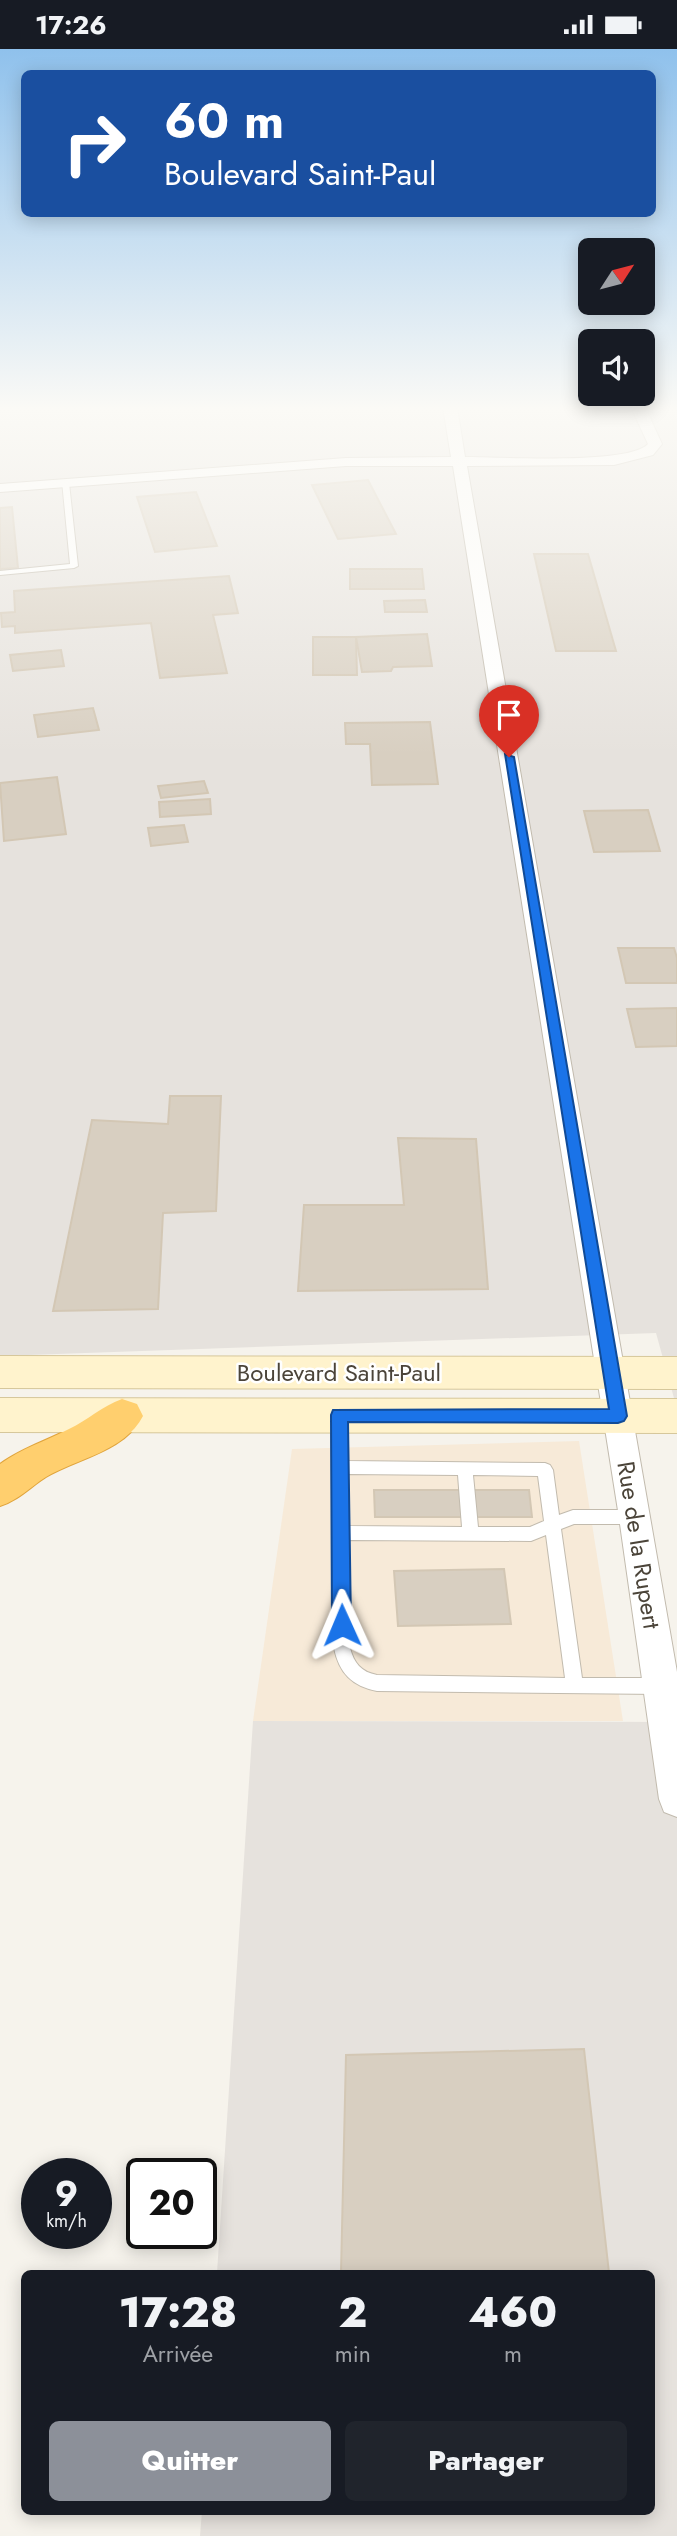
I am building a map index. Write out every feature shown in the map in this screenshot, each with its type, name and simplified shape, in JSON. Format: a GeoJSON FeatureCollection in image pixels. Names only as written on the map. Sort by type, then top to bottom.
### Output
{"type":"FeatureCollection","features":[{"type":"Feature","properties":{"kind":"highway"},"geometry":{"type":"LineString","coordinates":[[0,1488],[32,1464],[86,1441],[122,1416]]}},
{"type":"Feature","properties":{"kind":"main road","name":"Boulevard Saint-Paul"},"geometry":{"type":"LineString","coordinates":[[0,1372],[677,1373]]}},
{"type":"Feature","properties":{"kind":"main road","name":"Boulevard Saint-Paul"},"geometry":{"type":"LineString","coordinates":[[0,1415],[677,1416]]}},
{"type":"Feature","properties":{"kind":"street","name":"Rue de la Rupert"},"geometry":{"type":"LineString","coordinates":[[469,523],[635,1517],[677,1799]]}},
{"type":"Feature","properties":{"kind":"lane"},"geometry":{"type":"LineString","coordinates":[[0,573],[74,566],[69,523]]}},
{"type":"Feature","properties":{"kind":"lane"},"geometry":{"type":"LineString","coordinates":[[340,1415],[342,1649],[346,1665],[355,1676],[377,1683],[662,1686]]}},
{"type":"Feature","properties":{"kind":"lane"},"geometry":{"type":"LineString","coordinates":[[340,1467],[545,1470],[575,1686]]}},
{"type":"Feature","properties":{"kind":"lane"},"geometry":{"type":"LineString","coordinates":[[465,1469],[471,1535]]}},
{"type":"Feature","properties":{"kind":"lane"},"geometry":{"type":"LineString","coordinates":[[341,1533],[531,1534],[573,1517],[635,1517]]}},
{"type":"Feature","properties":{"kind":"shaded area"},"geometry":{"type":"Polygon","coordinates":[[[0,523],[677,523],[677,1409],[656,1333],[0,1356],[0,523]]]}},
{"type":"Feature","properties":{"kind":"shaded area"},"geometry":{"type":"Polygon","coordinates":[[[579,1441],[623,1721],[253,1721],[292,1449],[579,1441]]]}},
{"type":"Feature","properties":{"kind":"shaded area"},"geometry":{"type":"Polygon","coordinates":[[[253,1721],[677,1722],[677,2536],[200,2536],[202,2515],[655,2515],[655,2270],[217,2270],[253,1721]]]}},
{"type":"Feature","properties":{"kind":"building"},"geometry":{"type":"Polygon","coordinates":[[[0,523],[14,523],[18,568],[0,569],[0,523]]]}},
{"type":"Feature","properties":{"kind":"building"},"geometry":{"type":"Polygon","coordinates":[[[146,523],[208,523],[217,546],[155,552],[146,523]]]}},
{"type":"Feature","properties":{"kind":"building"},"geometry":{"type":"Polygon","coordinates":[[[330,523],[390,523],[396,534],[338,539],[330,523]]]}},
{"type":"Feature","properties":{"kind":"building"},"geometry":{"type":"Polygon","coordinates":[[[534,554],[588,554],[616,651],[556,651],[534,554]]]}},
{"type":"Feature","properties":{"kind":"building"},"geometry":{"type":"Polygon","coordinates":[[[350,569],[422,569],[424,589],[350,589],[350,569]]]}},
{"type":"Feature","properties":{"kind":"building"},"geometry":{"type":"Polygon","coordinates":[[[229,576],[238,613],[213,615],[227,673],[160,678],[151,623],[15,633],[15,626],[2,627],[1,613],[15,612],[14,591],[229,576]]]}},
{"type":"Feature","properties":{"kind":"building"},"geometry":{"type":"Polygon","coordinates":[[[425,600],[427,612],[385,612],[384,601],[425,600]]]}},
{"type":"Feature","properties":{"kind":"building"},"geometry":{"type":"Polygon","coordinates":[[[427,634],[432,666],[393,667],[391,671],[362,672],[356,637],[427,634]]]}},
{"type":"Feature","properties":{"kind":"building"},"geometry":{"type":"Polygon","coordinates":[[[313,637],[356,637],[357,675],[313,675],[313,637]]]}},
{"type":"Feature","properties":{"kind":"building"},"geometry":{"type":"Polygon","coordinates":[[[61,650],[64,666],[13,671],[10,655],[61,650]]]}},
{"type":"Feature","properties":{"kind":"building"},"geometry":{"type":"Polygon","coordinates":[[[93,708],[99,730],[38,737],[34,715],[93,708]]]}},
{"type":"Feature","properties":{"kind":"building"},"geometry":{"type":"Polygon","coordinates":[[[430,722],[438,784],[372,785],[370,744],[346,744],[345,723],[430,722]]]}},
{"type":"Feature","properties":{"kind":"building"},"geometry":{"type":"Polygon","coordinates":[[[57,777],[66,834],[4,841],[0,783],[57,777]]]}},
{"type":"Feature","properties":{"kind":"building"},"geometry":{"type":"Polygon","coordinates":[[[204,781],[208,793],[161,798],[158,786],[204,781]]]}},
{"type":"Feature","properties":{"kind":"building"},"geometry":{"type":"Polygon","coordinates":[[[210,799],[211,814],[160,817],[159,802],[210,799]]]}},
{"type":"Feature","properties":{"kind":"building"},"geometry":{"type":"Polygon","coordinates":[[[648,810],[660,851],[594,852],[584,811],[648,810]]]}},
{"type":"Feature","properties":{"kind":"building"},"geometry":{"type":"Polygon","coordinates":[[[184,825],[188,842],[151,846],[148,828],[184,825]]]}},
{"type":"Feature","properties":{"kind":"building"},"geometry":{"type":"Polygon","coordinates":[[[618,948],[674,948],[677,958],[677,983],[626,983],[618,948]]]}},
{"type":"Feature","properties":{"kind":"building"},"geometry":{"type":"Polygon","coordinates":[[[677,1008],[677,1046],[636,1047],[627,1009],[677,1008]]]}},
{"type":"Feature","properties":{"kind":"building"},"geometry":{"type":"Polygon","coordinates":[[[170,1096],[221,1096],[216,1211],[163,1213],[158,1309],[53,1311],[92,1120],[168,1124],[170,1096]]]}},
{"type":"Feature","properties":{"kind":"building"},"geometry":{"type":"Polygon","coordinates":[[[398,1138],[476,1139],[488,1289],[298,1291],[304,1205],[404,1205],[398,1138]]]}},
{"type":"Feature","properties":{"kind":"building"},"geometry":{"type":"Polygon","coordinates":[[[374,1490],[529,1490],[532,1517],[375,1517],[374,1490]]]}},
{"type":"Feature","properties":{"kind":"building"},"geometry":{"type":"Polygon","coordinates":[[[504,1569],[511,1624],[398,1626],[394,1571],[504,1569]]]}},
{"type":"Feature","properties":{"kind":"building"},"geometry":{"type":"Polygon","coordinates":[[[584,2049],[609,2270],[341,2270],[346,2055],[584,2049]]]}},
{"type":"Feature","properties":{"kind":"route"},"geometry":{"type":"LineString","coordinates":[[342,1625],[340,1415],[618,1416],[509,757]]}}]}
